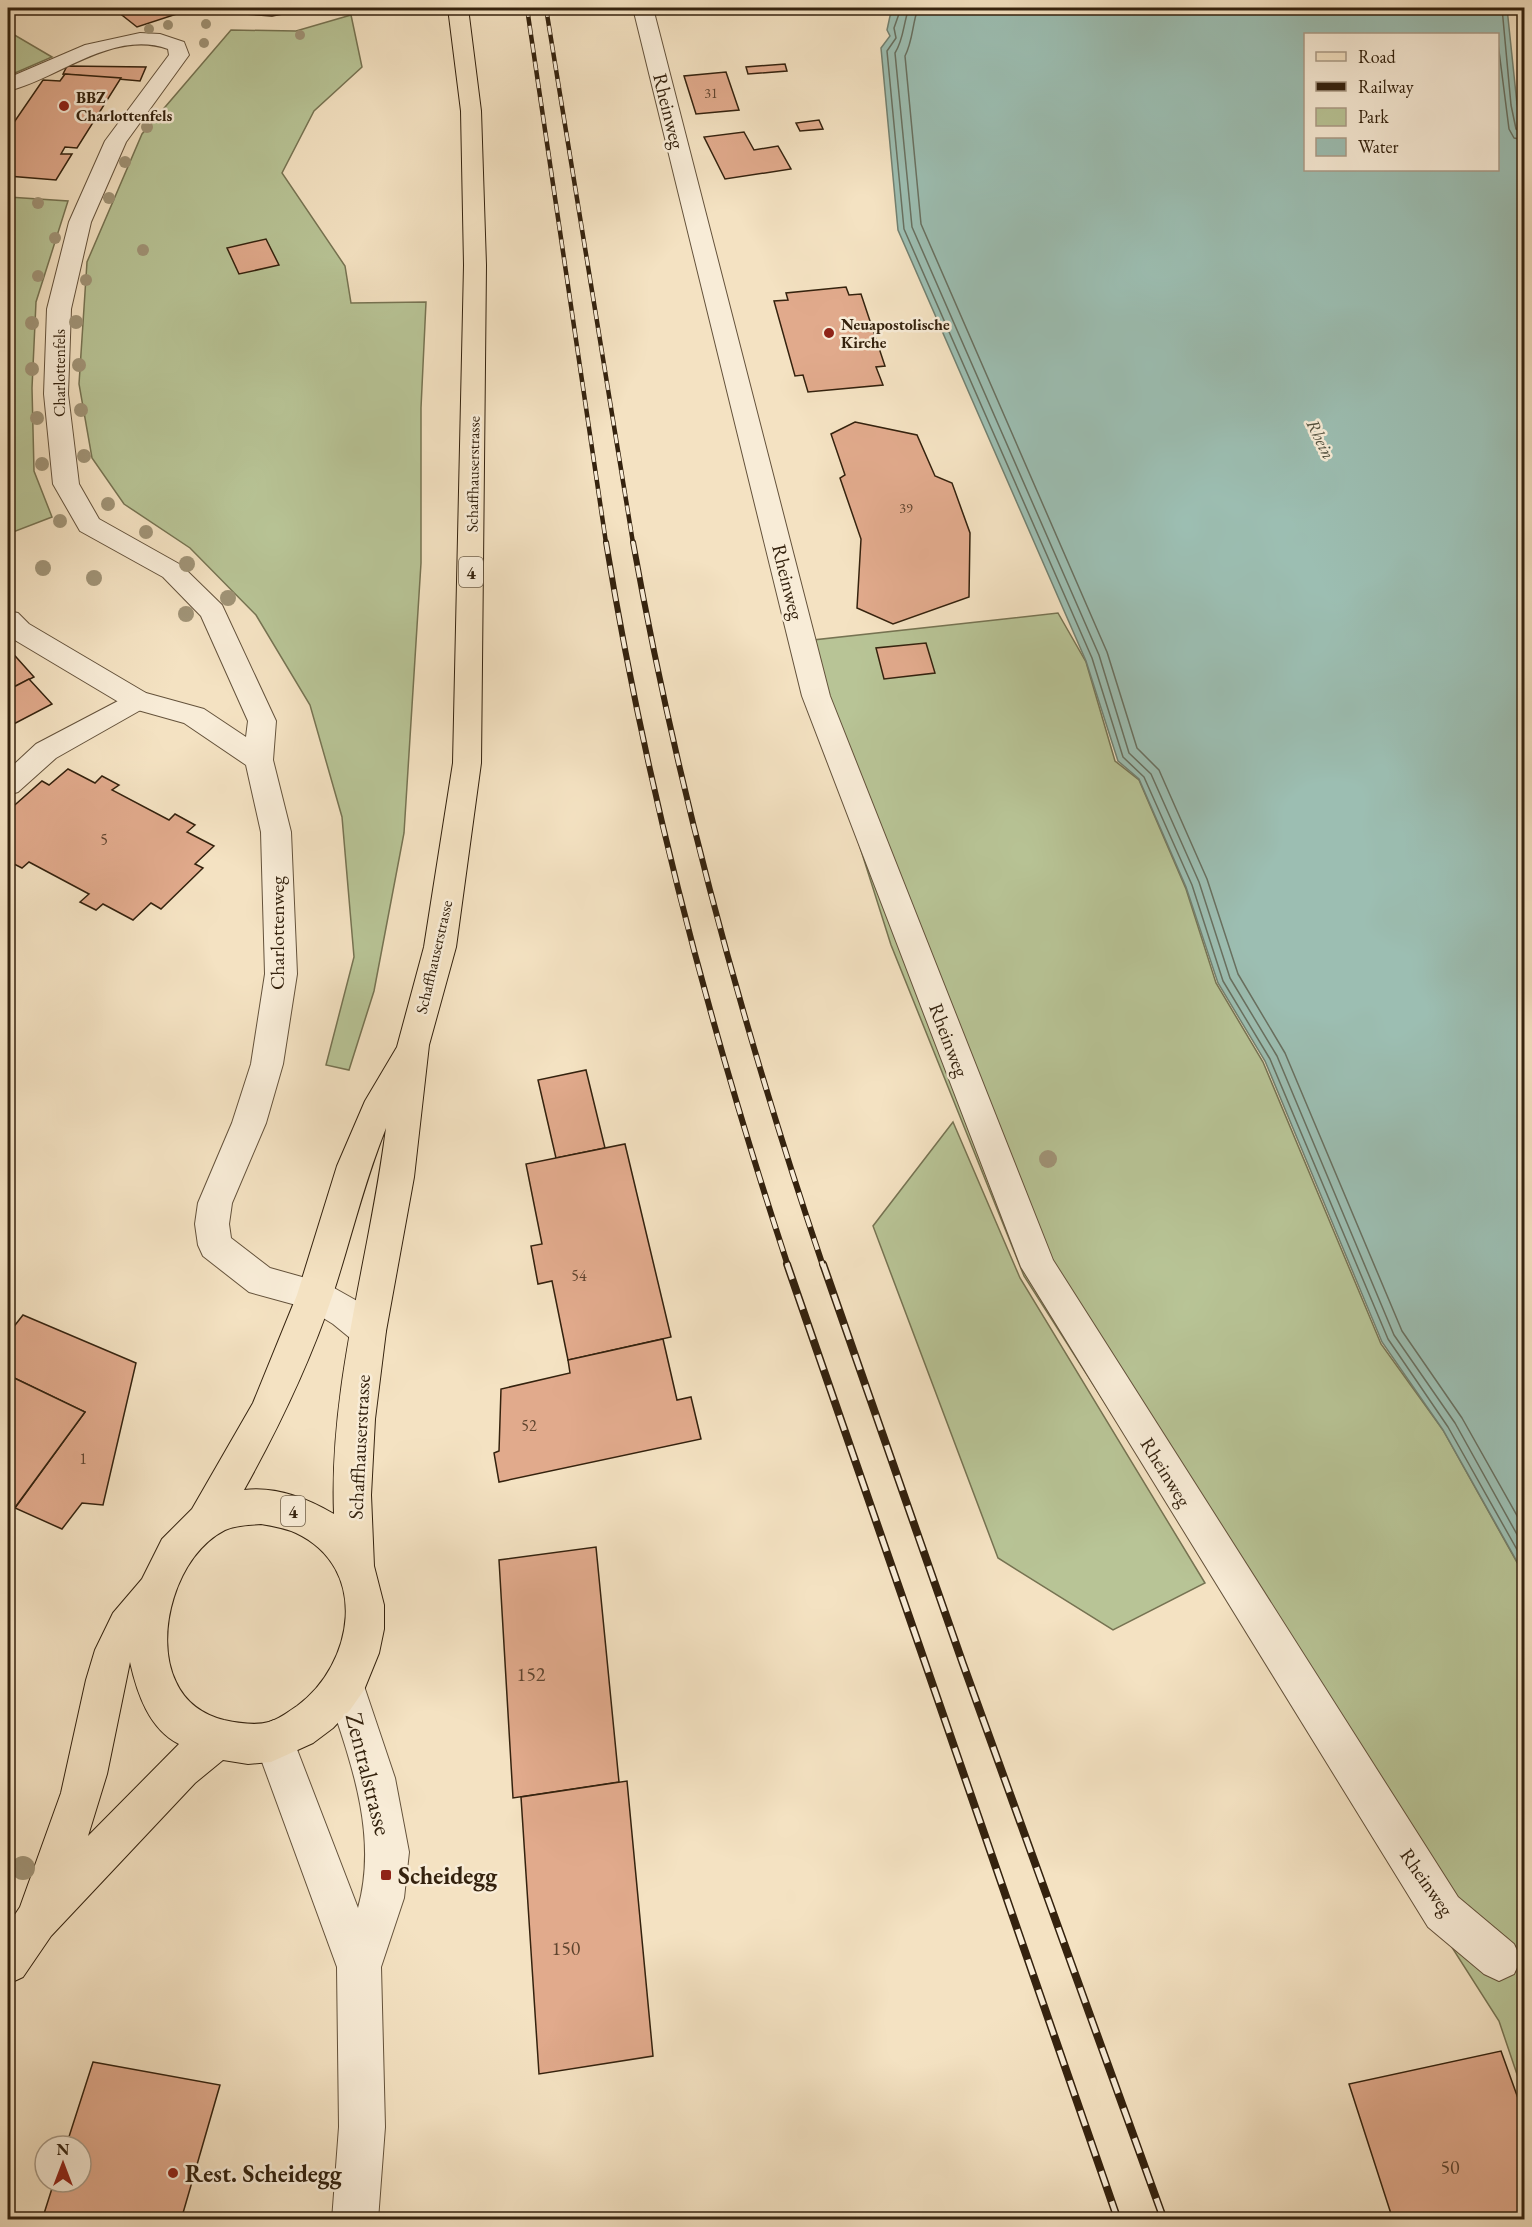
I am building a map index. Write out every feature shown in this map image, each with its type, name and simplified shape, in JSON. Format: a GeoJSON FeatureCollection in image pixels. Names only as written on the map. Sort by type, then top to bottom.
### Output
{"type":"FeatureCollection","features":[{"type":"Feature","properties":{"kind":"main road","name":"Schaffhauserstrasse"},"geometry":{"type":"LineString","coordinates":[[355,1565],[352,1495],[357,1419],[368,1331],[397,1177],[413,1045],[440,947],[467,763],[475,266],[471,111],[458,8]]}},
{"type":"Feature","properties":{"kind":"main road","name":"Schaffhauserstrasse"},"geometry":{"type":"LineString","coordinates":[[205,1522],[268,1412],[315,1295],[354,1166],[381,1101],[413,1045]]}},
{"type":"Feature","properties":{"kind":"main road","name":"4"},"geometry":{"type":"LineString","coordinates":[[261,1506],[295,1512],[315,1522],[336,1539],[355,1565],[365,1596],[366,1622],[358,1660],[345,1685],[309,1720],[274,1740],[245,1744],[216,1740],[187,1727],[164,1705],[152,1676],[148,1648],[150,1617],[157,1587],[169,1562],[205,1522],[233,1509],[261,1506]]}},
{"type":"Feature","properties":{"kind":"main road","name":"4"},"geometry":{"type":"LineString","coordinates":[[36,1921],[76,1813],[93,1750],[103,1695],[115,1649],[130,1620],[157,1587]]}},
{"type":"Feature","properties":{"kind":"main road","name":"4"},"geometry":{"type":"LineString","coordinates":[[8,1962],[36,1921],[182,1769],[216,1740]]}},
{"type":"Feature","properties":{"kind":"street","name":"Rheinweg"},"geometry":{"type":"LineString","coordinates":[[643,8],[816,696],[1038,1267],[1443,1912],[1499,1959]]}},
{"type":"Feature","properties":{"kind":"street","name":"Charlottenfels"},"geometry":{"type":"LineString","coordinates":[[8,85],[124,41],[161,39],[177,46],[179,55],[116,141],[80,222],[59,309],[56,394],[66,484],[89,525],[172,571],[212,611],[262,722],[259,760]]}},
{"type":"Feature","properties":{"kind":"street"},"geometry":{"type":"LineString","coordinates":[[8,620],[19,631],[138,700],[194,716],[259,760]]}},
{"type":"Feature","properties":{"kind":"street","name":"Charlottenweg"},"geometry":{"type":"LineString","coordinates":[[259,760],[276,832],[281,974],[267,1064],[249,1123],[222,1182],[212,1224],[215,1245],[261,1281],[315,1295],[346,1313],[368,1331]]}},
{"type":"Feature","properties":{"kind":"street","name":"Zentralstrasse"},"geometry":{"type":"LineString","coordinates":[[345,1685],[358,1721],[382,1812],[387,1850],[387,1875],[377,1917],[359,1967]]}},
{"type":"Feature","properties":{"kind":"street","name":"Zentralstrasse"},"geometry":{"type":"LineString","coordinates":[[274,1740],[359,1967],[362,2127],[355,2220]]}},
{"type":"Feature","properties":{"kind":"lane"},"geometry":{"type":"LineString","coordinates":[[8,785],[46,751],[138,700]]}},
{"type":"Feature","properties":{"kind":"green space"},"geometry":{"type":"Polygon","coordinates":[[[351,15],[362,67],[314,111],[282,173],[345,266],[351,303],[426,302],[421,408],[421,563],[404,833],[374,991],[349,1070],[326,1065],[354,957],[342,817],[310,705],[256,615],[190,548],[124,504],[92,458],[79,384],[87,262],[142,134],[231,30],[296,31],[351,15]]]}},
{"type":"Feature","properties":{"kind":"green space"},"geometry":{"type":"Polygon","coordinates":[[[8,23],[11,33],[52,57],[8,76],[8,23]]]}},
{"type":"Feature","properties":{"kind":"green space"},"geometry":{"type":"Polygon","coordinates":[[[8,197],[68,201],[36,302],[32,388],[34,471],[52,517],[8,534],[8,197]]]}},
{"type":"Feature","properties":{"kind":"green space"},"geometry":{"type":"Polygon","coordinates":[[[1058,613],[1086,662],[1115,761],[1139,780],[1186,889],[1216,983],[1263,1062],[1381,1344],[1443,1430],[1524,1575],[1524,2095],[1499,2021],[1024,1276],[891,945],[795,642],[1058,613]]]}},
{"type":"Feature","properties":{"kind":"green space"},"geometry":{"type":"Polygon","coordinates":[[[953,1122],[1020,1278],[1205,1583],[1113,1630],[998,1558],[873,1226],[953,1122]]]}},
{"type":"Feature","properties":{"kind":"water","name":"Rhein"},"geometry":{"type":"Polygon","coordinates":[[[896,8],[1507,8],[1517,104],[1524,139],[1524,1574],[1443,1430],[1382,1342],[1265,1061],[1218,983],[1186,887],[1139,779],[1118,761],[1086,661],[898,230],[881,48],[890,36],[887,30],[890,16],[896,8]]]}},
{"type":"Feature","properties":{"kind":"building"},"geometry":{"type":"Polygon","coordinates":[[[113,8],[195,8],[137,27],[113,8]]]}},
{"type":"Feature","properties":{"kind":"building"},"geometry":{"type":"Polygon","coordinates":[[[224,8],[311,9],[272,16],[244,14],[224,8]]]}},
{"type":"Feature","properties":{"kind":"building"},"geometry":{"type":"Polygon","coordinates":[[[785,64],[787,71],[748,74],[746,67],[785,64]]]}},
{"type":"Feature","properties":{"kind":"building"},"geometry":{"type":"Polygon","coordinates":[[[67,66],[146,67],[140,81],[63,74],[67,66]]]}},
{"type":"Feature","properties":{"kind":"building"},"geometry":{"type":"Polygon","coordinates":[[[726,72],[739,110],[696,114],[684,76],[726,72]]]}},
{"type":"Feature","properties":{"kind":"building","name":"BBZ Charlottenfels"},"geometry":{"type":"Polygon","coordinates":[[[65,74],[121,78],[77,148],[65,147],[61,154],[72,154],[56,180],[8,176],[8,131],[43,80],[60,81],[65,74]]]}},
{"type":"Feature","properties":{"kind":"building"},"geometry":{"type":"Polygon","coordinates":[[[819,120],[823,129],[800,131],[796,123],[819,120]]]}},
{"type":"Feature","properties":{"kind":"building"},"geometry":{"type":"Polygon","coordinates":[[[744,132],[754,150],[778,146],[791,169],[725,179],[704,137],[744,132]]]}},
{"type":"Feature","properties":{"kind":"building"},"geometry":{"type":"Polygon","coordinates":[[[266,239],[279,265],[239,274],[227,248],[266,239]]]}},
{"type":"Feature","properties":{"kind":"building","name":"Neuapostolische Kirche"},"geometry":{"type":"Polygon","coordinates":[[[846,287],[849,295],[861,294],[885,366],[876,367],[883,385],[808,392],[803,375],[795,376],[774,301],[788,300],[786,293],[846,287]]]}},
{"type":"Feature","properties":{"kind":"building"},"geometry":{"type":"Polygon","coordinates":[[[855,422],[917,435],[935,476],[952,483],[970,533],[969,597],[893,624],[857,608],[861,539],[840,478],[845,475],[831,434],[855,422]]]}},
{"type":"Feature","properties":{"kind":"building"},"geometry":{"type":"Polygon","coordinates":[[[926,643],[935,673],[884,679],[876,648],[926,643]]]}},
{"type":"Feature","properties":{"kind":"building"},"geometry":{"type":"Polygon","coordinates":[[[8,648],[34,677],[8,690],[8,660],[12,658],[8,648]]]}},
{"type":"Feature","properties":{"kind":"building"},"geometry":{"type":"Polygon","coordinates":[[[29,679],[52,704],[8,727],[8,690],[29,679]]]}},
{"type":"Feature","properties":{"kind":"building"},"geometry":{"type":"Polygon","coordinates":[[[68,769],[95,783],[102,776],[119,785],[112,790],[169,820],[175,814],[195,825],[187,832],[214,846],[195,864],[203,868],[161,909],[151,903],[133,920],[103,904],[96,910],[80,902],[89,894],[29,862],[22,868],[8,861],[14,852],[8,848],[8,811],[42,781],[49,785],[68,769]]]}},
{"type":"Feature","properties":{"kind":"building"},"geometry":{"type":"Polygon","coordinates":[[[586,1070],[605,1148],[556,1158],[538,1080],[586,1070]]]}},
{"type":"Feature","properties":{"kind":"building"},"geometry":{"type":"Polygon","coordinates":[[[625,1144],[671,1337],[568,1360],[552,1281],[538,1284],[531,1246],[542,1244],[526,1164],[625,1144]]]}},
{"type":"Feature","properties":{"kind":"building"},"geometry":{"type":"Polygon","coordinates":[[[23,1315],[136,1363],[103,1505],[82,1503],[62,1529],[15,1508],[85,1412],[8,1375],[8,1334],[23,1315]]]}},
{"type":"Feature","properties":{"kind":"building"},"geometry":{"type":"Polygon","coordinates":[[[663,1339],[677,1400],[691,1397],[701,1439],[499,1482],[494,1453],[499,1451],[501,1389],[570,1373],[568,1360],[663,1339]]]}},
{"type":"Feature","properties":{"kind":"building"},"geometry":{"type":"Polygon","coordinates":[[[8,1375],[85,1412],[8,1517],[8,1375]]]}},
{"type":"Feature","properties":{"kind":"building"},"geometry":{"type":"Polygon","coordinates":[[[596,1547],[619,1782],[513,1798],[499,1560],[596,1547]]]}},
{"type":"Feature","properties":{"kind":"building"},"geometry":{"type":"Polygon","coordinates":[[[627,1781],[653,2056],[539,2074],[521,1797],[627,1781]]]}},
{"type":"Feature","properties":{"kind":"building"},"geometry":{"type":"Polygon","coordinates":[[[1501,2051],[1524,2115],[1524,2220],[1393,2220],[1349,2084],[1501,2051]]]}},
{"type":"Feature","properties":{"kind":"building"},"geometry":{"type":"Polygon","coordinates":[[[93,2062],[220,2085],[181,2220],[42,2220],[50,2194],[93,2194],[93,2134],[70,2134],[93,2062]]]}},
{"type":"Feature","properties":{"kind":"railway"},"geometry":{"type":"LineString","coordinates":[[527,8],[606,543]]}},
{"type":"Feature","properties":{"kind":"railway"},"geometry":{"type":"LineString","coordinates":[[546,8],[633,543]]}},
{"type":"Feature","properties":{"kind":"railway"},"geometry":{"type":"LineString","coordinates":[[606,542],[640,726],[683,907],[732,1087],[788,1266]]}},
{"type":"Feature","properties":{"kind":"railway"},"geometry":{"type":"LineString","coordinates":[[633,542],[670,726],[714,907],[766,1087],[823,1266]]}},
{"type":"Feature","properties":{"kind":"railway"},"geometry":{"type":"LineString","coordinates":[[787,1264],[1118,2220]]}},
{"type":"Feature","properties":{"kind":"railway"},"geometry":{"type":"LineString","coordinates":[[823,1264],[963,1664],[1164,2220]]}},
{"type":"Feature","properties":{"kind":"place","name":"BBZ Charlottenfels"},"geometry":{"type":"Point","coordinates":[64,106]}},
{"type":"Feature","properties":{"kind":"place","name":"Neuapostolische Kirche"},"geometry":{"type":"Point","coordinates":[829,333]}},
{"type":"Feature","properties":{"kind":"place","name":"Scheidegg"},"geometry":{"type":"Point","coordinates":[386,1875]}},
{"type":"Feature","properties":{"kind":"place","name":"Rest. Scheidegg"},"geometry":{"type":"Point","coordinates":[173,2173]}}]}
